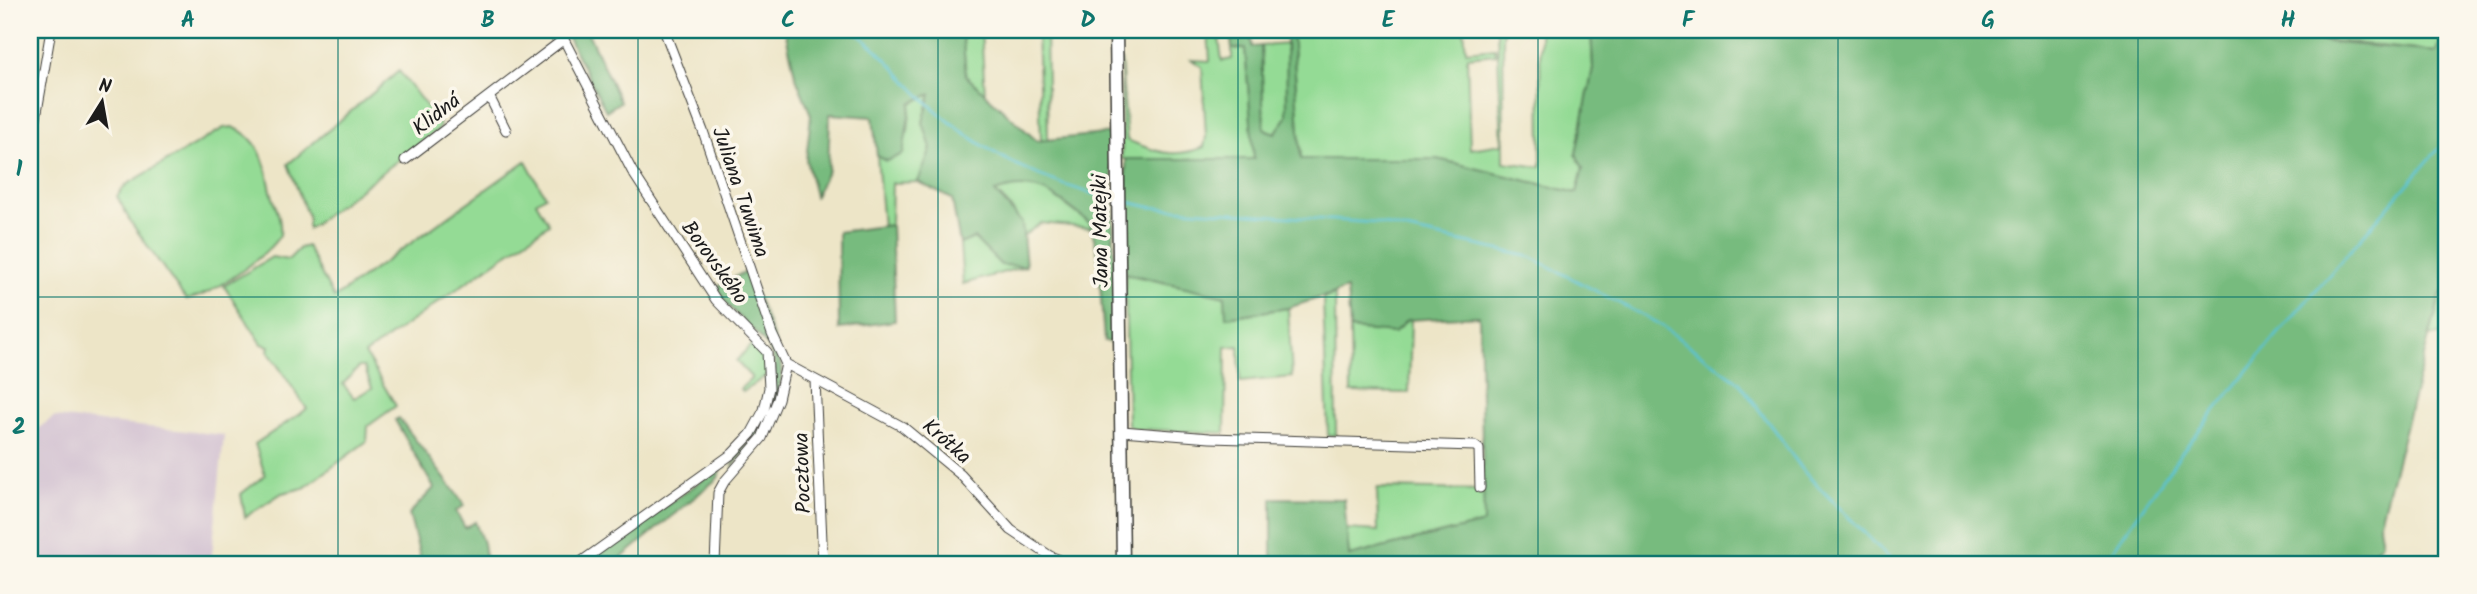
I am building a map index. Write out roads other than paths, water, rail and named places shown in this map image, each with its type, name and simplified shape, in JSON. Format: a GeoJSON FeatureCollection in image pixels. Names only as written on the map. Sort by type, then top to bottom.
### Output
{"type":"FeatureCollection","features":[{"type":"Feature","properties":{"kind":"street"},"geometry":{"type":"LineString","coordinates":[[30,152],[51,30]]}},
{"type":"Feature","properties":{"kind":"street","name":"Juliana Tuwima"},"geometry":{"type":"LineString","coordinates":[[664,30],[703,131],[772,334],[786,364]]}},
{"type":"Feature","properties":{"kind":"street","name":"Jana Matejki"},"geometry":{"type":"LineString","coordinates":[[1116,30],[1123,564]]}},
{"type":"Feature","properties":{"kind":"street","name":"Klidná"},"geometry":{"type":"LineString","coordinates":[[405,160],[489,96],[561,34]]}},
{"type":"Feature","properties":{"kind":"street","name":"Borovského"},"geometry":{"type":"LineString","coordinates":[[561,34],[632,171],[716,300],[767,352],[770,366],[764,410],[751,434],[733,454],[578,564]]}},
{"type":"Feature","properties":{"kind":"street","name":"Klidná"},"geometry":{"type":"LineString","coordinates":[[489,96],[506,130]]}},
{"type":"Feature","properties":{"kind":"street","name":"Krótka"},"geometry":{"type":"LineString","coordinates":[[786,364],[903,427],[961,475],[1011,530],[1050,556],[1070,564]]}},
{"type":"Feature","properties":{"kind":"street","name":"Pocztowa"},"geometry":{"type":"LineString","coordinates":[[715,564],[719,493],[724,482],[762,438],[778,398],[786,364]]}},
{"type":"Feature","properties":{"kind":"street","name":"Pocztowa"},"geometry":{"type":"LineString","coordinates":[[815,380],[823,564]]}},
{"type":"Feature","properties":{"kind":"street"},"geometry":{"type":"LineString","coordinates":[[1122,431],[1210,438],[1475,446],[1479,449],[1480,488]]}},
{"type":"Feature","properties":{"kind":"waterway"},"geometry":{"type":"LineString","coordinates":[[851,30],[882,55],[929,104],[971,138],[1039,175],[1114,199]]}},
{"type":"Feature","properties":{"kind":"waterway"},"geometry":{"type":"LineString","coordinates":[[2103,564],[2184,449],[2277,335],[2447,139]]}},
{"type":"Feature","properties":{"kind":"waterway"},"geometry":{"type":"LineString","coordinates":[[1124,201],[1150,207],[1375,223],[1531,257],[1659,324],[1739,382],[1805,473],[1895,564]]}}]}
